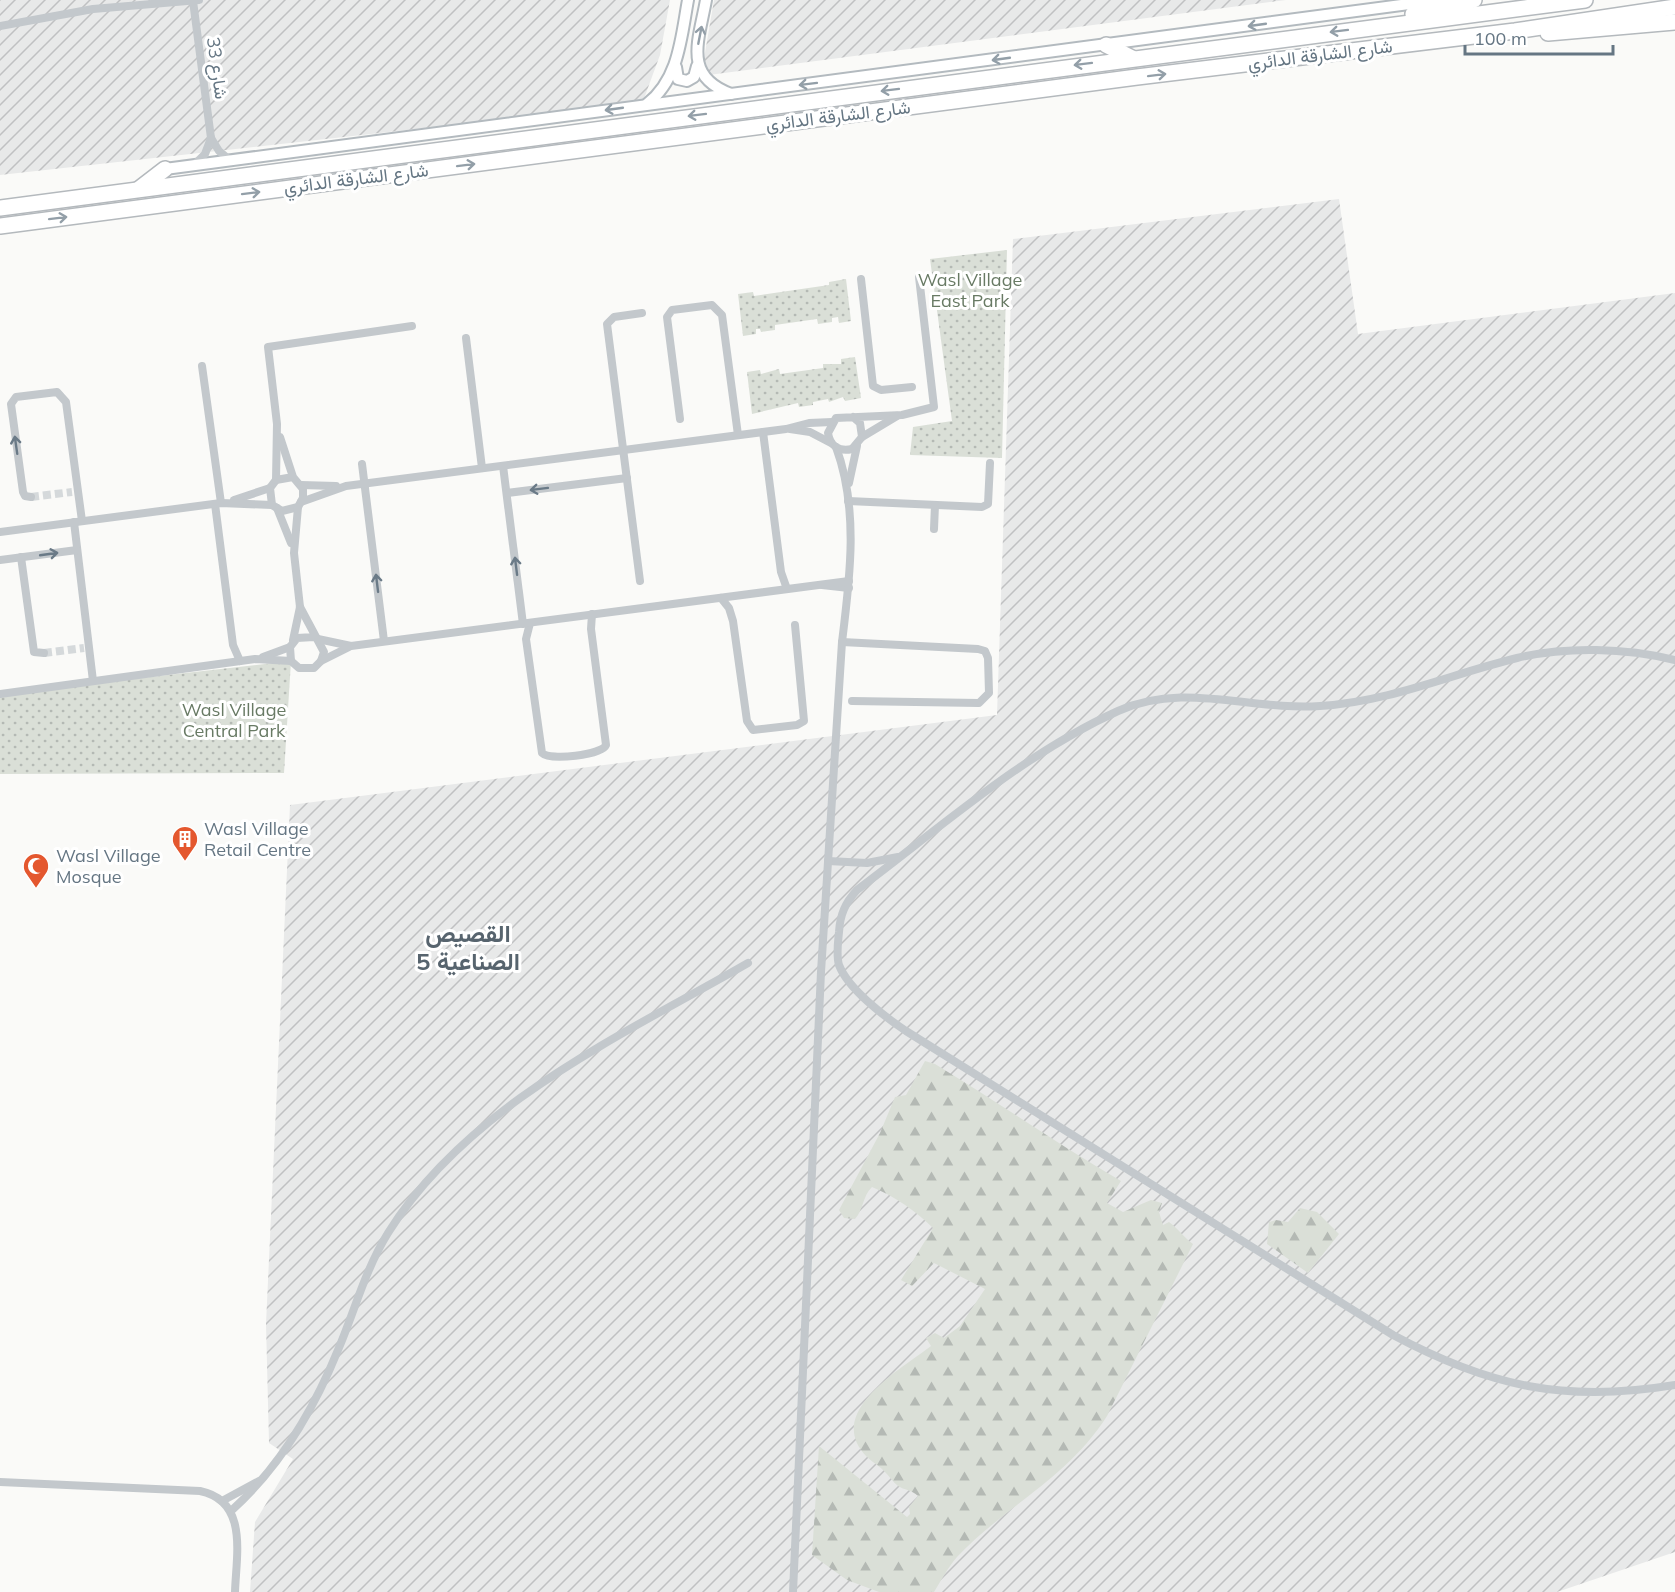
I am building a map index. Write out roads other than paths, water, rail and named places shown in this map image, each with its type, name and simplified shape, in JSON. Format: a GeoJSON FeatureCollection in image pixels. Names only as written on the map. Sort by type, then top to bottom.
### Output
{"type":"FeatureCollection","features":[{"type":"Feature","properties":{"kind":"highway"},"geometry":{"type":"LineString","coordinates":[[1381,25],[1423,11],[1474,0]]}},
{"type":"Feature","properties":{"kind":"highway","name":"شارع الشارقة الدائري"},"geometry":{"type":"LineString","coordinates":[[0,207],[1585,0]]}},
{"type":"Feature","properties":{"kind":"highway","name":"شارع الشارقة الدائري"},"geometry":{"type":"LineString","coordinates":[[0,226],[1137,77],[1515,31],[1675,7]]}},
{"type":"Feature","properties":{"kind":"highway"},"geometry":{"type":"LineString","coordinates":[[1515,31],[1561,33],[1675,22]]}},
{"type":"Feature","properties":{"kind":"highway"},"geometry":{"type":"LineString","coordinates":[[1106,45],[1132,58]]}},
{"type":"Feature","properties":{"kind":"highway"},"geometry":{"type":"LineString","coordinates":[[138,190],[165,169]]}},
{"type":"Feature","properties":{"kind":"street"},"geometry":{"type":"LineString","coordinates":[[0,26],[93,9],[199,0]]}},
{"type":"Feature","properties":{"kind":"street"},"geometry":{"type":"LineString","coordinates":[[647,104],[669,80],[676,60],[688,0]]}},
{"type":"Feature","properties":{"kind":"street"},"geometry":{"type":"LineString","coordinates":[[676,60],[676,75],[682,81],[691,80],[697,66],[698,43],[706,0]]}},
{"type":"Feature","properties":{"kind":"street","name":"شارع 33"},"geometry":{"type":"LineString","coordinates":[[193,1],[211,138]]}},
{"type":"Feature","properties":{"kind":"street"},"geometry":{"type":"LineString","coordinates":[[165,169],[1433,1]]}},
{"type":"Feature","properties":{"kind":"street"},"geometry":{"type":"LineString","coordinates":[[697,66],[714,87],[731,94]]}},
{"type":"Feature","properties":{"kind":"street"},"geometry":{"type":"LineString","coordinates":[[211,138],[219,151],[231,161]]}},
{"type":"Feature","properties":{"kind":"street"},"geometry":{"type":"LineString","coordinates":[[193,166],[205,154],[211,138]]}},
{"type":"Feature","properties":{"kind":"street"},"geometry":{"type":"LineString","coordinates":[[301,485],[364,484],[786,429],[809,423],[832,422],[842,416],[902,415],[932,410],[936,404],[919,277]]}},
{"type":"Feature","properties":{"kind":"street"},"geometry":{"type":"LineString","coordinates":[[861,279],[873,386],[881,390],[912,387]]}},
{"type":"Feature","properties":{"kind":"street"},"geometry":{"type":"LineString","coordinates":[[680,419],[667,317],[672,310],[712,305],[722,315],[738,435]]}},
{"type":"Feature","properties":{"kind":"street"},"geometry":{"type":"LineString","coordinates":[[640,581],[607,324],[614,317],[642,313]]}},
{"type":"Feature","properties":{"kind":"street"},"geometry":{"type":"LineString","coordinates":[[0,532],[218,503],[270,488],[276,480],[277,424],[267,350],[271,345],[412,326]]}},
{"type":"Feature","properties":{"kind":"street"},"geometry":{"type":"LineString","coordinates":[[466,338],[482,468]]}},
{"type":"Feature","properties":{"kind":"street"},"geometry":{"type":"LineString","coordinates":[[202,366],[233,645],[240,661]]}},
{"type":"Feature","properties":{"kind":"street"},"geometry":{"type":"LineString","coordinates":[[31,497],[25,496],[23,492],[11,408],[13,400],[20,396],[51,392],[61,394],[66,402],[72,443],[78,522],[77,550],[87,648],[93,681]]}},
{"type":"Feature","properties":{"kind":"street"},"geometry":{"type":"LineString","coordinates":[[793,1592],[828,861],[842,642],[849,584],[848,491],[857,446],[862,437],[881,424],[902,415]]}},
{"type":"Feature","properties":{"kind":"street"},"geometry":{"type":"LineString","coordinates":[[853,417],[860,423],[862,437]]}},
{"type":"Feature","properties":{"kind":"street"},"geometry":{"type":"LineString","coordinates":[[832,422],[828,433],[848,491]]}},
{"type":"Feature","properties":{"kind":"street"},"geometry":{"type":"LineString","coordinates":[[277,424],[293,477],[301,485],[304,493],[300,505],[294,553],[300,607],[291,644],[291,661]]}},
{"type":"Feature","properties":{"kind":"street"},"geometry":{"type":"LineString","coordinates":[[786,429],[810,432],[846,450],[857,446]]}},
{"type":"Feature","properties":{"kind":"street"},"geometry":{"type":"LineString","coordinates":[[763,432],[781,572],[787,589]]}},
{"type":"Feature","properties":{"kind":"street"},"geometry":{"type":"LineString","coordinates":[[848,501],[982,507],[988,504],[990,463]]}},
{"type":"Feature","properties":{"kind":"street"},"geometry":{"type":"LineString","coordinates":[[362,464],[384,642]]}},
{"type":"Feature","properties":{"kind":"street"},"geometry":{"type":"LineString","coordinates":[[503,466],[542,753],[551,758],[599,752],[606,745],[591,629],[592,614]]}},
{"type":"Feature","properties":{"kind":"street"},"geometry":{"type":"LineString","coordinates":[[276,480],[293,477]]}},
{"type":"Feature","properties":{"kind":"street"},"geometry":{"type":"LineString","coordinates":[[507,494],[627,478]]}},
{"type":"Feature","properties":{"kind":"street"},"geometry":{"type":"LineString","coordinates":[[218,503],[274,507],[288,511],[346,486]]}},
{"type":"Feature","properties":{"kind":"street"},"geometry":{"type":"LineString","coordinates":[[270,488],[274,507],[294,553]]}},
{"type":"Feature","properties":{"kind":"street"},"geometry":{"type":"LineString","coordinates":[[934,529],[935,505]]}},
{"type":"Feature","properties":{"kind":"street"},"geometry":{"type":"LineString","coordinates":[[0,560],[77,550]]}},
{"type":"Feature","properties":{"kind":"street"},"geometry":{"type":"LineString","coordinates":[[21,557],[33,652],[44,653]]}},
{"type":"Feature","properties":{"kind":"street"},"geometry":{"type":"LineString","coordinates":[[0,694],[255,659],[291,661],[303,669],[314,668],[321,661],[351,646],[787,589],[849,584]]}},
{"type":"Feature","properties":{"kind":"street"},"geometry":{"type":"LineString","coordinates":[[721,598],[729,608],[733,621],[748,725],[753,730],[797,725],[804,721],[795,625]]}},
{"type":"Feature","properties":{"kind":"street"},"geometry":{"type":"LineString","coordinates":[[300,607],[324,652],[321,661]]}},
{"type":"Feature","properties":{"kind":"street"},"geometry":{"type":"LineString","coordinates":[[255,659],[291,644],[302,635],[351,646]]}},
{"type":"Feature","properties":{"kind":"street"},"geometry":{"type":"LineString","coordinates":[[842,642],[978,648],[985,651],[988,658],[989,693],[979,703],[852,701]]}},
{"type":"Feature","properties":{"kind":"street"},"geometry":{"type":"LineString","coordinates":[[1675,660],[1616,651],[1568,651],[1520,657],[1388,697],[1318,706],[1272,705],[1188,696],[1153,699],[1111,714],[1042,754],[857,890],[845,904],[840,922],[837,953],[842,971],[857,989],[906,1031],[1342,1304],[1438,1359],[1485,1377],[1534,1389],[1585,1394],[1635,1392],[1675,1385]]}},
{"type":"Feature","properties":{"kind":"street"},"geometry":{"type":"LineString","coordinates":[[828,861],[867,863],[905,854]]}},
{"type":"Feature","properties":{"kind":"street"},"geometry":{"type":"LineString","coordinates":[[231,1511],[263,1479],[293,1436],[322,1386],[379,1250],[401,1214],[441,1167],[491,1121],[539,1087],[748,963]]}},
{"type":"Feature","properties":{"kind":"street"},"geometry":{"type":"LineString","coordinates":[[222,1501],[263,1479]]}},
{"type":"Feature","properties":{"kind":"street"},"geometry":{"type":"LineString","coordinates":[[0,1482],[200,1491],[222,1501],[231,1511],[237,1528],[235,1592]]}},
{"type":"Feature","properties":{"kind":"tunnel"},"geometry":{"type":"LineString","coordinates":[[31,497],[72,492]]}},
{"type":"Feature","properties":{"kind":"tunnel"},"geometry":{"type":"LineString","coordinates":[[44,653],[84,648]]}},
{"type":"Feature","properties":{"kind":"place","name":"Wasl Village Retail Centre"},"geometry":{"type":"Point","coordinates":[185,862]}},
{"type":"Feature","properties":{"kind":"place","name":"Wasl Village Mosque"},"geometry":{"type":"Point","coordinates":[36,889]}},
{"type":"Feature","properties":{"kind":"district","name":"القصيص الصناعية 5"},"geometry":{"type":"Point","coordinates":[468,948]}},
{"type":"Feature","properties":{"kind":"park label","name":"Wasl Village East Park"},"geometry":{"type":"Point","coordinates":[970,290]}},
{"type":"Feature","properties":{"kind":"park label","name":"Wasl Village Central Park"},"geometry":{"type":"Point","coordinates":[234,720]}}]}
